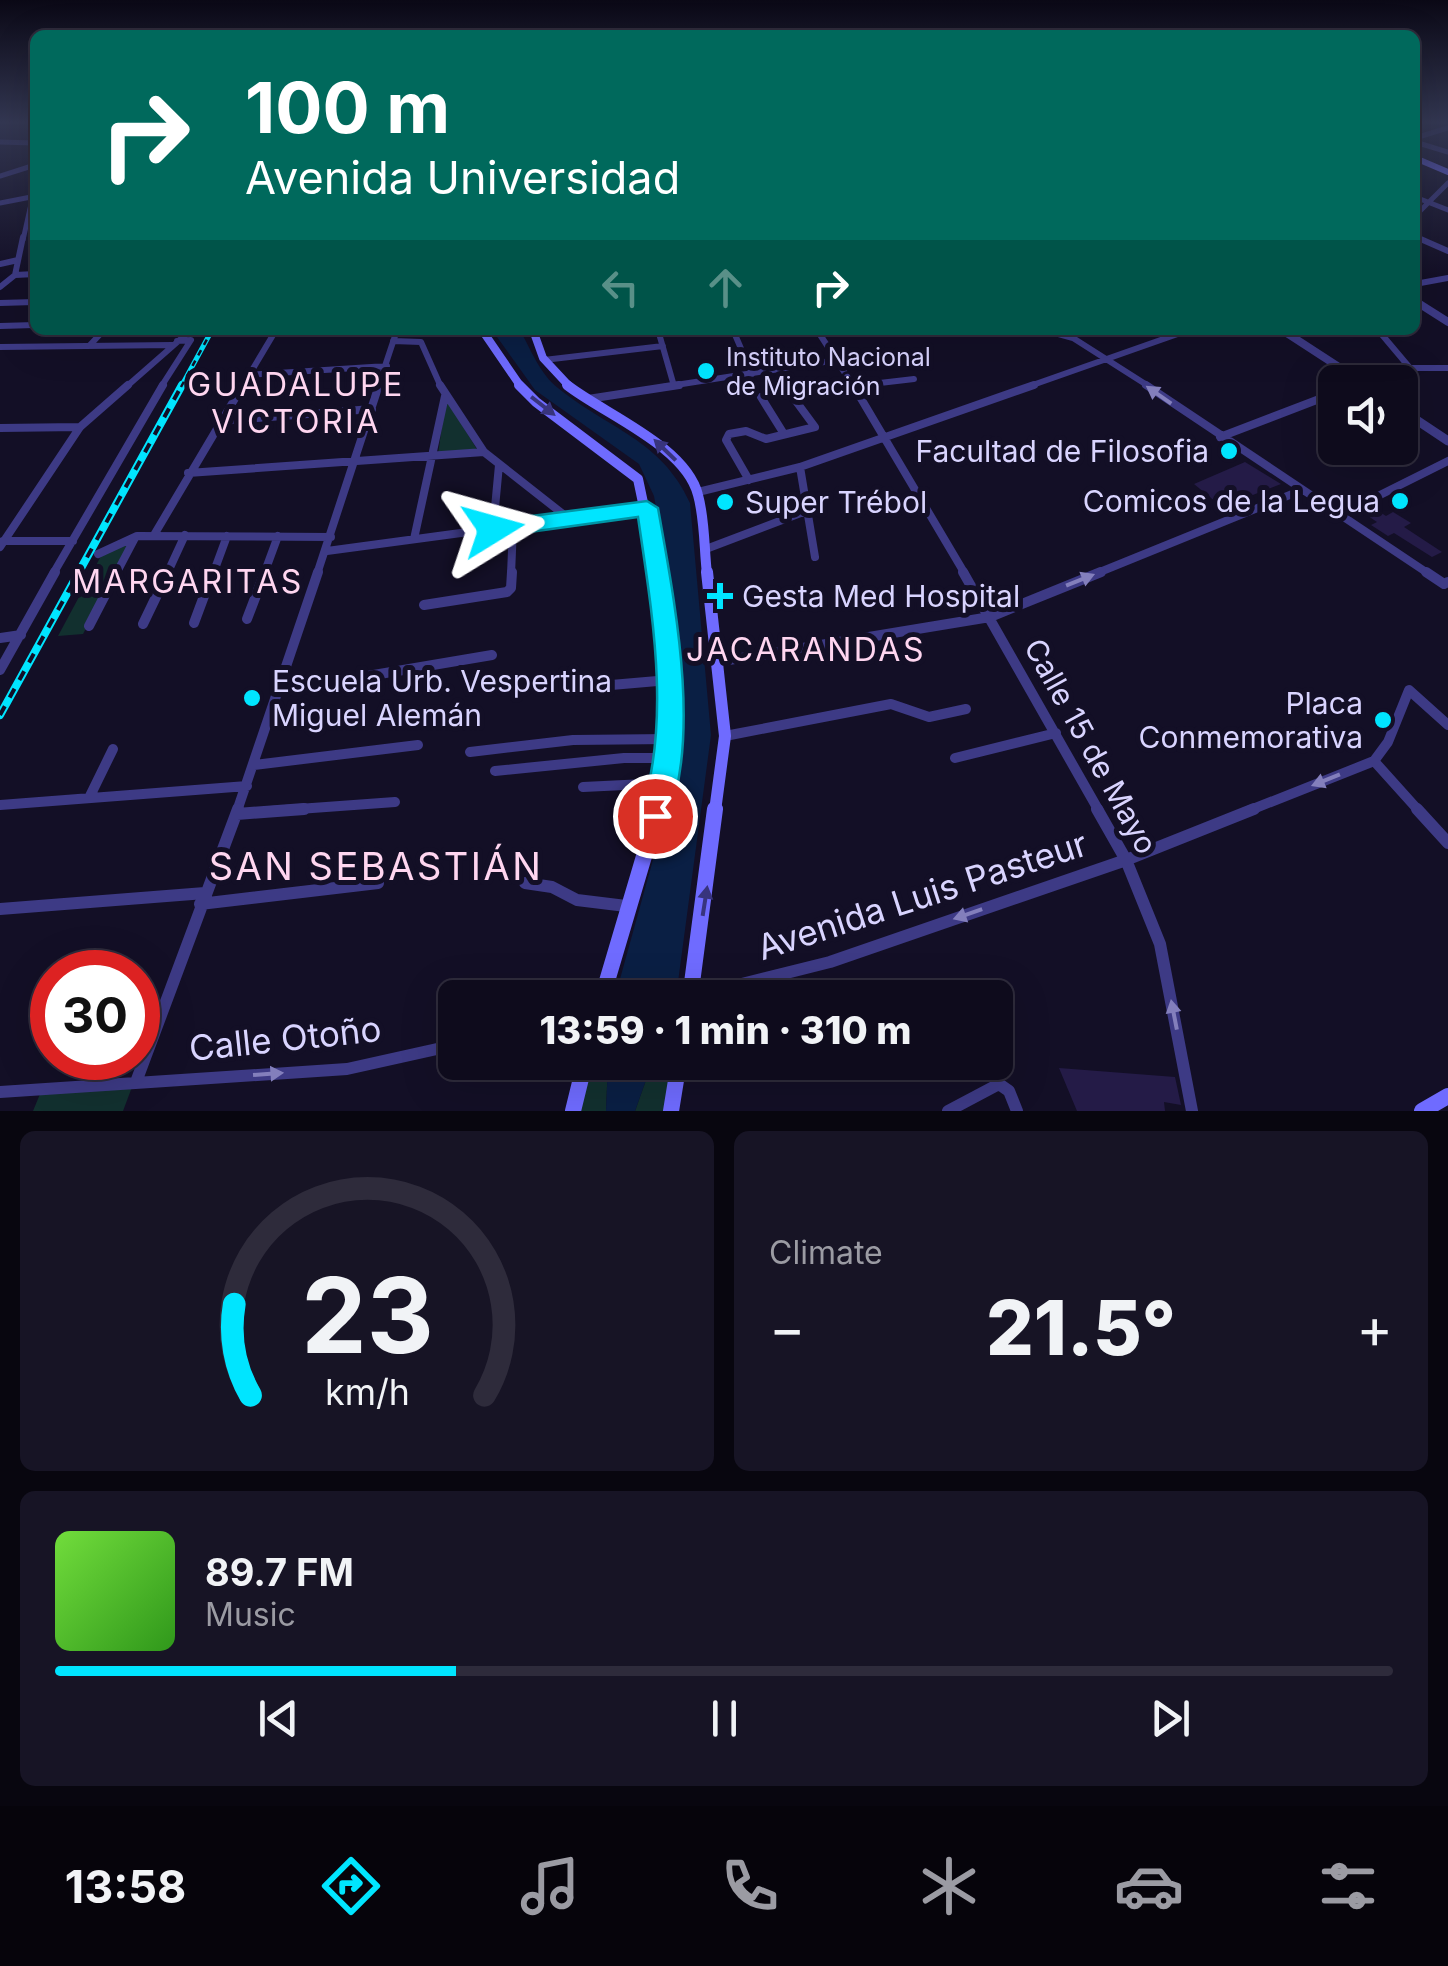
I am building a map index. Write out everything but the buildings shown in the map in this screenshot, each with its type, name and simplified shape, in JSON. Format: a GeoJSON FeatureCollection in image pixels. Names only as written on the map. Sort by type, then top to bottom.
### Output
{"type":"FeatureCollection","features":[{"type":"Feature","properties":{"kind":"main road"},"geometry":{"type":"LineString","coordinates":[[486,335],[532,398],[634,473],[647,508],[664,612],[669,680],[666,783],[607,980]]}},
{"type":"Feature","properties":{"kind":"main road"},"geometry":{"type":"LineString","coordinates":[[535,335],[544,360],[560,380],[658,442],[689,474],[698,492],[724,736],[692,980]]}},
{"type":"Feature","properties":{"kind":"main road"},"geometry":{"type":"LineString","coordinates":[[573,1111],[581,1080]]}},
{"type":"Feature","properties":{"kind":"main road"},"geometry":{"type":"LineString","coordinates":[[671,1111],[676,1080]]}},
{"type":"Feature","properties":{"kind":"main road"},"geometry":{"type":"LineString","coordinates":[[1422,1111],[1448,1096]]}},
{"type":"Feature","properties":{"kind":"street"},"geometry":{"type":"LineString","coordinates":[[1420,210],[1448,184]]}},
{"type":"Feature","properties":{"kind":"street"},"geometry":{"type":"LineString","coordinates":[[1420,200],[1448,210]]}},
{"type":"Feature","properties":{"kind":"street"},"geometry":{"type":"LineString","coordinates":[[0,203],[30,202]]}},
{"type":"Feature","properties":{"kind":"street"},"geometry":{"type":"LineString","coordinates":[[15,275],[30,208]]}},
{"type":"Feature","properties":{"kind":"street"},"geometry":{"type":"LineString","coordinates":[[24,228],[30,227]]}},
{"type":"Feature","properties":{"kind":"street"},"geometry":{"type":"LineString","coordinates":[[1420,238],[1448,251]]}},
{"type":"Feature","properties":{"kind":"street"},"geometry":{"type":"LineString","coordinates":[[0,264],[30,253]]}},
{"type":"Feature","properties":{"kind":"street"},"geometry":{"type":"LineString","coordinates":[[0,287],[15,275],[30,274]]}},
{"type":"Feature","properties":{"kind":"street"},"geometry":{"type":"LineString","coordinates":[[1420,283],[1448,278]]}},
{"type":"Feature","properties":{"kind":"street"},"geometry":{"type":"LineString","coordinates":[[0,304],[30,302]]}},
{"type":"Feature","properties":{"kind":"street"},"geometry":{"type":"LineString","coordinates":[[1420,304],[1448,322]]}},
{"type":"Feature","properties":{"kind":"street"},"geometry":{"type":"LineString","coordinates":[[0,326],[30,325]]}},
{"type":"Feature","properties":{"kind":"street"},"geometry":{"type":"LineString","coordinates":[[90,345],[99,335]]}},
{"type":"Feature","properties":{"kind":"street"},"geometry":{"type":"LineString","coordinates":[[73,540],[2,544],[5,529],[80,427],[185,335]]}},
{"type":"Feature","properties":{"kind":"street"},"geometry":{"type":"LineString","coordinates":[[154,536],[273,335]]}},
{"type":"Feature","properties":{"kind":"street"},"geometry":{"type":"LineString","coordinates":[[136,1082],[254,766],[328,551],[395,335]]}},
{"type":"Feature","properties":{"kind":"street"},"geometry":{"type":"LineString","coordinates":[[660,335],[674,386]]}},
{"type":"Feature","properties":{"kind":"street"},"geometry":{"type":"LineString","coordinates":[[735,335],[752,374]]}},
{"type":"Feature","properties":{"kind":"street","name":"Calle 15 de Mayo"},"geometry":{"type":"LineString","coordinates":[[820,335],[887,437],[1126,860],[1160,944],[1192,1111]]}},
{"type":"Feature","properties":{"kind":"street"},"geometry":{"type":"LineString","coordinates":[[1062,335],[1108,359],[1220,437],[1446,583]]}},
{"type":"Feature","properties":{"kind":"street"},"geometry":{"type":"LineString","coordinates":[[698,492],[800,466],[1175,335]]}},
{"type":"Feature","properties":{"kind":"street"},"geometry":{"type":"LineString","coordinates":[[1290,335],[1337,365]]}},
{"type":"Feature","properties":{"kind":"street"},"geometry":{"type":"LineString","coordinates":[[1382,335],[1407,365]]}},
{"type":"Feature","properties":{"kind":"street"},"geometry":{"type":"LineString","coordinates":[[0,347],[191,340],[124,447],[0,670]]}},
{"type":"Feature","properties":{"kind":"street"},"geometry":{"type":"LineString","coordinates":[[393,341],[421,342],[445,396],[484,452],[568,518]]}},
{"type":"Feature","properties":{"kind":"street"},"geometry":{"type":"LineString","coordinates":[[544,360],[663,346]]}},
{"type":"Feature","properties":{"kind":"street"},"geometry":{"type":"LineString","coordinates":[[588,399],[837,360]]}},
{"type":"Feature","properties":{"kind":"street"},"geometry":{"type":"LineString","coordinates":[[248,375],[387,366]]}},
{"type":"Feature","properties":{"kind":"street"},"geometry":{"type":"LineString","coordinates":[[1418,368],[1448,368]]}},
{"type":"Feature","properties":{"kind":"street"},"geometry":{"type":"LineString","coordinates":[[854,386],[914,379]]}},
{"type":"Feature","properties":{"kind":"street"},"geometry":{"type":"LineString","coordinates":[[749,480],[726,436],[746,431],[761,439],[816,427],[787,389]]}},
{"type":"Feature","properties":{"kind":"street"},"geometry":{"type":"LineString","coordinates":[[414,540],[445,396]]}},
{"type":"Feature","properties":{"kind":"street"},"geometry":{"type":"LineString","coordinates":[[761,397],[784,434]]}},
{"type":"Feature","properties":{"kind":"street"},"geometry":{"type":"LineString","coordinates":[[1220,437],[1318,400]]}},
{"type":"Feature","properties":{"kind":"street"},"geometry":{"type":"LineString","coordinates":[[220,421],[372,409]]}},
{"type":"Feature","properties":{"kind":"street"},"geometry":{"type":"LineString","coordinates":[[1418,420],[1448,441]]}},
{"type":"Feature","properties":{"kind":"street"},"geometry":{"type":"LineString","coordinates":[[0,428],[80,427]]}},
{"type":"Feature","properties":{"kind":"street"},"geometry":{"type":"LineString","coordinates":[[188,473],[484,452]]}},
{"type":"Feature","properties":{"kind":"street"},"geometry":{"type":"LineString","coordinates":[[1340,515],[1448,460]]}},
{"type":"Feature","properties":{"kind":"street"},"geometry":{"type":"LineString","coordinates":[[493,529],[500,465]]}},
{"type":"Feature","properties":{"kind":"street"},"geometry":{"type":"LineString","coordinates":[[800,466],[814,557]]}},
{"type":"Feature","properties":{"kind":"street"},"geometry":{"type":"LineString","coordinates":[[717,662],[990,617],[1302,490]]}},
{"type":"Feature","properties":{"kind":"street"},"geometry":{"type":"LineString","coordinates":[[328,551],[647,508]]}},
{"type":"Feature","properties":{"kind":"street"},"geometry":{"type":"LineString","coordinates":[[706,549],[806,511]]}},
{"type":"Feature","properties":{"kind":"street"},"geometry":{"type":"LineString","coordinates":[[424,604],[507,592],[511,588],[514,527]]}},
{"type":"Feature","properties":{"kind":"street"},"geometry":{"type":"LineString","coordinates":[[98,554],[137,536],[332,537]]}},
{"type":"Feature","properties":{"kind":"street"},"geometry":{"type":"LineString","coordinates":[[90,626],[137,536]]}},
{"type":"Feature","properties":{"kind":"street"},"geometry":{"type":"LineString","coordinates":[[143,624],[184,536]]}},
{"type":"Feature","properties":{"kind":"street"},"geometry":{"type":"LineString","coordinates":[[194,623],[227,536]]}},
{"type":"Feature","properties":{"kind":"street"},"geometry":{"type":"LineString","coordinates":[[247,619],[278,536]]}},
{"type":"Feature","properties":{"kind":"street"},"geometry":{"type":"LineString","coordinates":[[0,638],[21,635]]}},
{"type":"Feature","properties":{"kind":"street"},"geometry":{"type":"LineString","coordinates":[[279,691],[492,655]]}},
{"type":"Feature","properties":{"kind":"street"},"geometry":{"type":"LineString","coordinates":[[588,686],[669,680]]}},
{"type":"Feature","properties":{"kind":"street"},"geometry":{"type":"LineString","coordinates":[[1448,725],[1409,690],[1388,742],[1374,761],[1448,843]]}},
{"type":"Feature","properties":{"kind":"street"},"geometry":{"type":"LineString","coordinates":[[724,736],[891,704],[929,717],[966,709]]}},
{"type":"Feature","properties":{"kind":"street"},"geometry":{"type":"LineString","coordinates":[[955,758],[1056,734]]}},
{"type":"Feature","properties":{"kind":"street"},"geometry":{"type":"LineString","coordinates":[[470,752],[572,740],[668,739]]}},
{"type":"Feature","properties":{"kind":"street"},"geometry":{"type":"LineString","coordinates":[[254,766],[418,745]]}},
{"type":"Feature","properties":{"kind":"street"},"geometry":{"type":"LineString","coordinates":[[90,796],[113,749]]}},
{"type":"Feature","properties":{"kind":"street"},"geometry":{"type":"LineString","coordinates":[[496,772],[624,758],[667,758]]}},
{"type":"Feature","properties":{"kind":"street","name":"Avenida Luis Pasteur"},"geometry":{"type":"LineString","coordinates":[[760,980],[830,962],[1126,860],[1374,761]]}},
{"type":"Feature","properties":{"kind":"street"},"geometry":{"type":"LineString","coordinates":[[584,787],[666,783]]}},
{"type":"Feature","properties":{"kind":"street"},"geometry":{"type":"LineString","coordinates":[[0,805],[247,786]]}},
{"type":"Feature","properties":{"kind":"street"},"geometry":{"type":"LineString","coordinates":[[237,814],[395,802]]}},
{"type":"Feature","properties":{"kind":"street"},"geometry":{"type":"LineString","coordinates":[[0,909],[203,899],[378,883]]}},
{"type":"Feature","properties":{"kind":"street"},"geometry":{"type":"LineString","coordinates":[[524,883],[552,887],[577,900],[626,906]]}},
{"type":"Feature","properties":{"kind":"street","name":"Calle Otoño"},"geometry":{"type":"LineString","coordinates":[[0,1092],[347,1068],[438,1049]]}},
{"type":"Feature","properties":{"kind":"street"},"geometry":{"type":"LineString","coordinates":[[948,1111],[999,1084],[1010,1091],[1016,1111]]}},
{"type":"Feature","properties":{"kind":"green space"},"geometry":{"type":"Polygon","coordinates":[[[446,399],[478,451],[438,454],[446,399]]]}},
{"type":"Feature","properties":{"kind":"green space"},"geometry":{"type":"Polygon","coordinates":[[[131,541],[83,634],[58,636],[101,556],[131,541]]]}},
{"type":"Feature","properties":{"kind":"green space"},"geometry":{"type":"Polygon","coordinates":[[[581,1080],[607,1080],[606,1111],[573,1111],[581,1080]]]}},
{"type":"Feature","properties":{"kind":"green space"},"geometry":{"type":"Polygon","coordinates":[[[646,1080],[676,1080],[671,1111],[635,1111],[646,1080]]]}},
{"type":"Feature","properties":{"kind":"green space"},"geometry":{"type":"Polygon","coordinates":[[[132,1087],[123,1111],[33,1111],[40,1094],[132,1087]]]}},
{"type":"Feature","properties":{"kind":"water"},"geometry":{"type":"Polygon","coordinates":[[[496,335],[523,335],[546,376],[577,402],[649,449],[678,481],[690,503],[711,735],[678,980],[620,980],[674,784],[678,707],[671,592],[654,496],[639,464],[535,390],[496,335]]]}},
{"type":"Feature","properties":{"kind":"water"},"geometry":{"type":"Polygon","coordinates":[[[607,1080],[646,1080],[635,1111],[606,1111],[607,1080]]]}},
{"type":"Feature","properties":{"kind":"railway"},"geometry":{"type":"LineString","coordinates":[[181,387],[209,335]]}},
{"type":"Feature","properties":{"kind":"railway"},"geometry":{"type":"LineString","coordinates":[[0,715],[182,385]]}},
{"type":"Feature","properties":{"kind":"place","name":"Instituto Nacional de Migración"},"geometry":{"type":"Point","coordinates":[706,371]}},
{"type":"Feature","properties":{"kind":"place","name":"Facultad de Filosofia"},"geometry":{"type":"Point","coordinates":[1229,451]}},
{"type":"Feature","properties":{"kind":"place","name":"Comicos de la Legua"},"geometry":{"type":"Point","coordinates":[1400,501]}},
{"type":"Feature","properties":{"kind":"place","name":"Super Trébol"},"geometry":{"type":"Point","coordinates":[725,502]}},
{"type":"Feature","properties":{"kind":"place","name":"Gesta Med Hospital"},"geometry":{"type":"Point","coordinates":[720,596]}},
{"type":"Feature","properties":{"kind":"place","name":"Escuela Urb. Vespertina Miguel Alemán"},"geometry":{"type":"Point","coordinates":[252,698]}},
{"type":"Feature","properties":{"kind":"place","name":"Placa Conmemorativa"},"geometry":{"type":"Point","coordinates":[1383,720]}},
{"type":"Feature","properties":{"kind":"district","name":"GUADALUPE VICTORIA"},"geometry":{"type":"Point","coordinates":[296,402]}},
{"type":"Feature","properties":{"kind":"district","name":"MARGARITAS"},"geometry":{"type":"Point","coordinates":[188,581]}},
{"type":"Feature","properties":{"kind":"district","name":"JACARANDAS"},"geometry":{"type":"Point","coordinates":[806,649]}},
{"type":"Feature","properties":{"kind":"district","name":"SAN SEBASTIÁN"},"geometry":{"type":"Point","coordinates":[376,866]}},
{"type":"Feature","properties":{"kind":"route"},"geometry":{"type":"LineString","coordinates":[[493,529],[647,508],[664,612],[669,680],[666,783],[655,816]]}}]}
